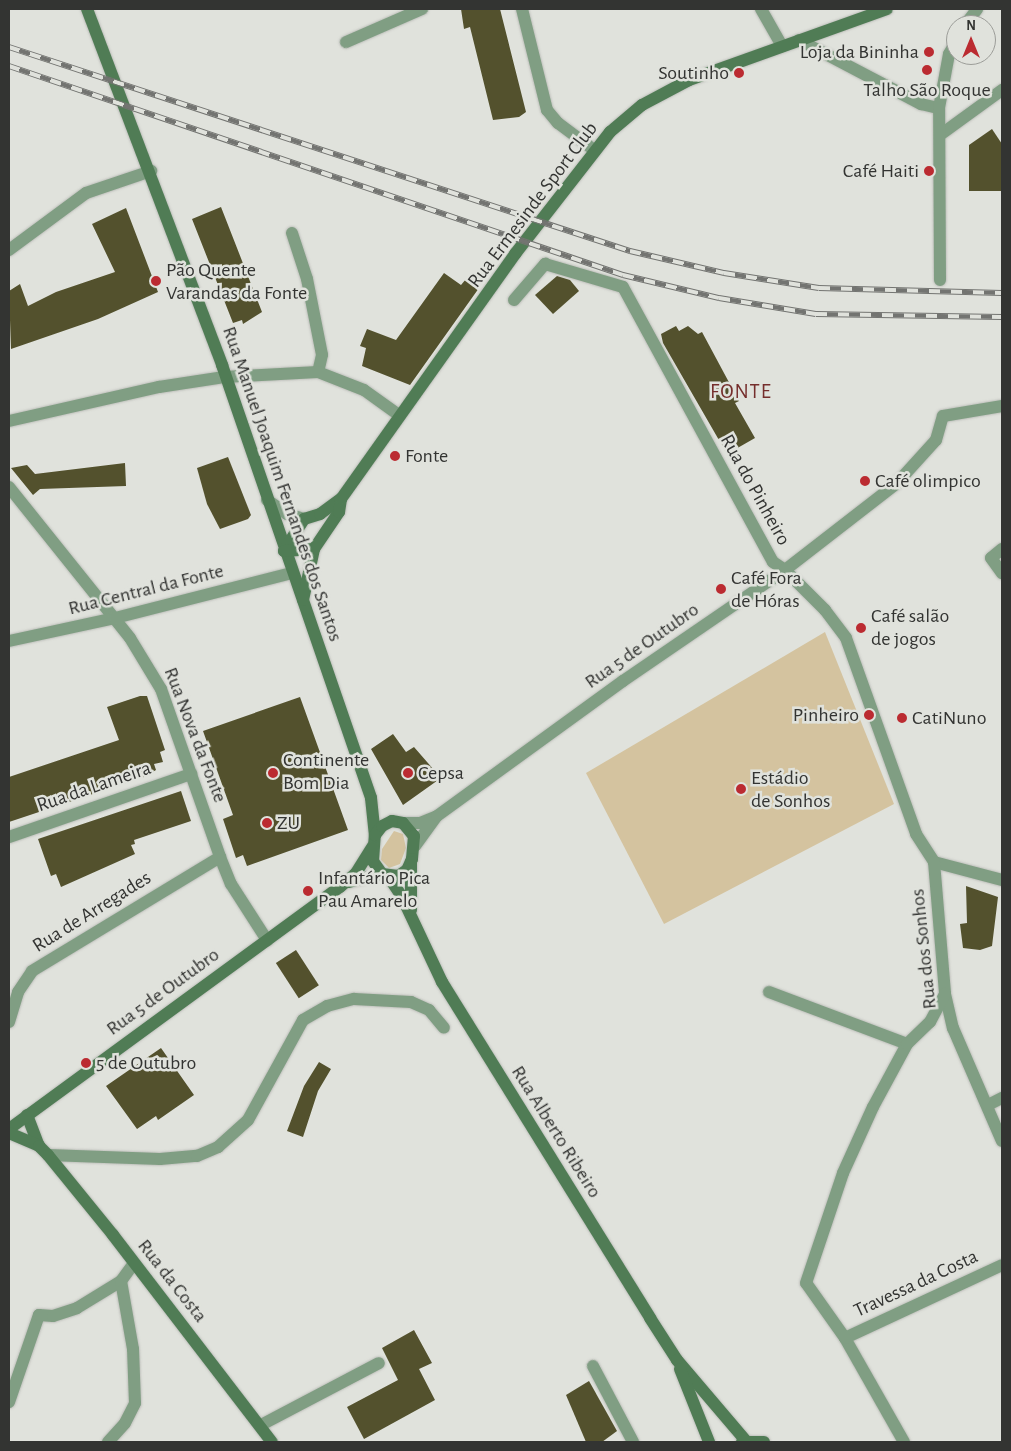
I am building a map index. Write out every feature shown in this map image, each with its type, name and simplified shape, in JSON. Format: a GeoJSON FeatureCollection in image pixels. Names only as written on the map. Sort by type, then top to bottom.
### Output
{"type":"FeatureCollection","features":[{"type":"Feature","properties":{"kind":"main road","name":"Rua Manuel Joaquim Fernandes dos Santos"},"geometry":{"type":"LineString","coordinates":[[87,9],[151,170],[371,798],[374,841]]}},
{"type":"Feature","properties":{"kind":"main road","name":"Rua Ermesinde Sport Club"},"geometry":{"type":"LineString","coordinates":[[304,519],[320,514],[341,499],[594,150],[642,105],[689,80],[887,9]]}},
{"type":"Feature","properties":{"kind":"main road","name":"Rua Ermesinde Sport Club"},"geometry":{"type":"LineString","coordinates":[[302,600],[314,548],[339,512],[341,499]]}},
{"type":"Feature","properties":{"kind":"main road"},"geometry":{"type":"LineString","coordinates":[[284,551],[304,519]]}},
{"type":"Feature","properties":{"kind":"main road"},"geometry":{"type":"LineString","coordinates":[[284,551],[314,548]]}},
{"type":"Feature","properties":{"kind":"main road"},"geometry":{"type":"LineString","coordinates":[[371,798],[414,836],[415,846],[412,859],[406,870],[398,876],[385,875],[373,861],[374,841],[382,826],[398,822]]}},
{"type":"Feature","properties":{"kind":"main road","name":"Rua 5 de Outubro"},"geometry":{"type":"LineString","coordinates":[[9,1128],[340,887],[356,872],[374,841]]}},
{"type":"Feature","properties":{"kind":"main road","name":"Rua Alberto Ribeiro"},"geometry":{"type":"LineString","coordinates":[[412,859],[409,884],[412,919]]}},
{"type":"Feature","properties":{"kind":"main road","name":"Rua 5 de Outubro"},"geometry":{"type":"LineString","coordinates":[[340,887],[366,876],[385,875]]}},
{"type":"Feature","properties":{"kind":"main road","name":"Rua Alberto Ribeiro"},"geometry":{"type":"LineString","coordinates":[[385,875],[412,919],[442,982],[677,1360],[744,1442]]}},
{"type":"Feature","properties":{"kind":"main road","name":"Rua da Costa"},"geometry":{"type":"LineString","coordinates":[[27,1115],[43,1151],[134,1263],[261,1425],[272,1442]]}},
{"type":"Feature","properties":{"kind":"main road","name":"Rua da Costa"},"geometry":{"type":"LineString","coordinates":[[9,1132],[43,1151]]}},
{"type":"Feature","properties":{"kind":"main road","name":"Rua Alberto Ribeiro"},"geometry":{"type":"LineString","coordinates":[[677,1360],[709,1442]]}},
{"type":"Feature","properties":{"kind":"main road"},"geometry":{"type":"LineString","coordinates":[[744,1442],[764,1442]]}},
{"type":"Feature","properties":{"kind":"street"},"geometry":{"type":"LineString","coordinates":[[346,42],[422,9]]}},
{"type":"Feature","properties":{"kind":"street"},"geometry":{"type":"LineString","coordinates":[[522,9],[547,110],[558,123],[594,150]]}},
{"type":"Feature","properties":{"kind":"street"},"geometry":{"type":"LineString","coordinates":[[761,9],[782,46]]}},
{"type":"Feature","properties":{"kind":"street"},"geometry":{"type":"LineString","coordinates":[[799,40],[921,104],[939,108]]}},
{"type":"Feature","properties":{"kind":"street"},"geometry":{"type":"LineString","coordinates":[[940,280],[939,108],[947,65]]}},
{"type":"Feature","properties":{"kind":"street"},"geometry":{"type":"LineString","coordinates":[[940,135],[1002,90]]}},
{"type":"Feature","properties":{"kind":"street"},"geometry":{"type":"LineString","coordinates":[[9,250],[86,193],[151,170]]}},
{"type":"Feature","properties":{"kind":"street"},"geometry":{"type":"LineString","coordinates":[[292,233],[308,279],[322,355],[318,372]]}},
{"type":"Feature","properties":{"kind":"street","name":"Rua do Pinheiro"},"geometry":{"type":"LineString","coordinates":[[514,300],[544,264],[623,287],[773,562],[785,570],[825,610],[846,638],[916,834],[934,862]]}},
{"type":"Feature","properties":{"kind":"street"},"geometry":{"type":"LineString","coordinates":[[9,421],[159,387],[224,377],[318,372],[364,390],[400,416]]}},
{"type":"Feature","properties":{"kind":"street","name":"Rua 5 de Outubro"},"geometry":{"type":"LineString","coordinates":[[398,822],[420,823],[438,816],[623,681],[785,570],[897,484],[936,440],[943,416],[1002,406]]}},
{"type":"Feature","properties":{"kind":"street","name":"Rua Nova da Fonte"},"geometry":{"type":"LineString","coordinates":[[9,487],[115,618],[161,689],[231,884],[267,940]]}},
{"type":"Feature","properties":{"kind":"street"},"geometry":{"type":"LineString","coordinates":[[267,500],[287,514],[304,519]]}},
{"type":"Feature","properties":{"kind":"street"},"geometry":{"type":"LineString","coordinates":[[1002,550],[991,558],[1002,573]]}},
{"type":"Feature","properties":{"kind":"street","name":"Rua Central da Fonte"},"geometry":{"type":"LineString","coordinates":[[9,641],[115,618],[292,572]]}},
{"type":"Feature","properties":{"kind":"street","name":"Rua da Lameira"},"geometry":{"type":"LineString","coordinates":[[9,837],[192,774]]}},
{"type":"Feature","properties":{"kind":"street","name":"Rua 5 de Outubro"},"geometry":{"type":"LineString","coordinates":[[415,846],[438,816]]}},
{"type":"Feature","properties":{"kind":"street","name":"Rua de Arregades"},"geometry":{"type":"LineString","coordinates":[[9,1022],[18,992],[32,971],[220,857]]}},
{"type":"Feature","properties":{"kind":"street"},"geometry":{"type":"LineString","coordinates":[[934,862],[1002,880]]}},
{"type":"Feature","properties":{"kind":"street","name":"Rua dos Sonhos"},"geometry":{"type":"LineString","coordinates":[[934,862],[945,994],[953,1028],[1002,1141]]}},
{"type":"Feature","properties":{"kind":"street"},"geometry":{"type":"LineString","coordinates":[[769,992],[908,1044]]}},
{"type":"Feature","properties":{"kind":"street"},"geometry":{"type":"LineString","coordinates":[[904,1442],[845,1338],[806,1283],[843,1173],[873,1107],[908,1044],[930,1022],[945,994]]}},
{"type":"Feature","properties":{"kind":"street"},"geometry":{"type":"LineString","coordinates":[[43,1151],[160,1159],[197,1156],[218,1147],[248,1120],[303,1020],[327,1006],[354,999],[411,1002],[429,1010],[444,1028]]}},
{"type":"Feature","properties":{"kind":"street"},"geometry":{"type":"LineString","coordinates":[[988,1105],[1002,1098]]}},
{"type":"Feature","properties":{"kind":"street"},"geometry":{"type":"LineString","coordinates":[[9,1402],[39,1315],[53,1316],[77,1308],[121,1281],[134,1263]]}},
{"type":"Feature","properties":{"kind":"street","name":"Travessa da Costa"},"geometry":{"type":"LineString","coordinates":[[845,1338],[1002,1264]]}},
{"type":"Feature","properties":{"kind":"street"},"geometry":{"type":"LineString","coordinates":[[108,1442],[125,1423],[135,1403],[133,1349],[121,1281]]}},
{"type":"Feature","properties":{"kind":"street"},"geometry":{"type":"LineString","coordinates":[[261,1425],[379,1363]]}},
{"type":"Feature","properties":{"kind":"street"},"geometry":{"type":"LineString","coordinates":[[593,1366],[633,1442]]}},
{"type":"Feature","properties":{"kind":"shaded area","name":"Estádio de Sonhos"},"geometry":{"type":"Polygon","coordinates":[[[825,632],[894,804],[664,924],[586,773],[825,632]]]}},
{"type":"Feature","properties":{"kind":"shaded area"},"geometry":{"type":"Polygon","coordinates":[[[394,831],[403,834],[406,848],[400,864],[389,868],[381,860],[382,849],[394,831]]]}},
{"type":"Feature","properties":{"kind":"building"},"geometry":{"type":"Polygon","coordinates":[[[461,9],[500,9],[526,112],[519,117],[493,120],[470,27],[464,29],[461,9]]]}},
{"type":"Feature","properties":{"kind":"building"},"geometry":{"type":"Polygon","coordinates":[[[992,129],[1002,144],[1001,191],[969,191],[969,145],[992,129]]]}},
{"type":"Feature","properties":{"kind":"building"},"geometry":{"type":"Polygon","coordinates":[[[221,207],[262,312],[243,324],[242,320],[233,323],[192,219],[221,207]]]}},
{"type":"Feature","properties":{"kind":"building"},"geometry":{"type":"Polygon","coordinates":[[[126,208],[158,292],[98,319],[11,349],[9,291],[20,284],[28,306],[56,292],[115,272],[92,224],[126,208]]]}},
{"type":"Feature","properties":{"kind":"building"},"geometry":{"type":"Polygon","coordinates":[[[444,273],[461,285],[466,279],[479,288],[410,385],[362,366],[366,348],[360,346],[367,329],[396,340],[444,273]]]}},
{"type":"Feature","properties":{"kind":"building"},"geometry":{"type":"Polygon","coordinates":[[[557,276],[570,280],[579,291],[553,314],[535,295],[557,276]]]}},
{"type":"Feature","properties":{"kind":"building"},"geometry":{"type":"Polygon","coordinates":[[[676,326],[679,331],[688,326],[698,334],[702,332],[739,401],[735,403],[755,438],[727,454],[663,343],[661,334],[676,326]]]}},
{"type":"Feature","properties":{"kind":"building"},"geometry":{"type":"Polygon","coordinates":[[[228,457],[251,515],[248,519],[220,529],[207,504],[197,468],[228,457]]]}},
{"type":"Feature","properties":{"kind":"building"},"geometry":{"type":"Polygon","coordinates":[[[125,463],[126,486],[40,489],[33,495],[11,468],[27,465],[35,474],[125,463]]]}},
{"type":"Feature","properties":{"kind":"building"},"geometry":{"type":"Polygon","coordinates":[[[140,696],[147,696],[165,750],[160,752],[163,762],[154,764],[156,770],[144,777],[9,822],[9,777],[119,740],[107,707],[140,696]]]}},
{"type":"Feature","properties":{"kind":"building","name":"Continente Bom Dia"},"geometry":{"type":"Polygon","coordinates":[[[300,697],[348,830],[247,866],[243,855],[236,858],[223,819],[233,815],[203,731],[300,697]]]}},
{"type":"Feature","properties":{"kind":"building"},"geometry":{"type":"Polygon","coordinates":[[[393,734],[406,752],[414,747],[441,778],[403,805],[371,749],[393,734]]]}},
{"type":"Feature","properties":{"kind":"building"},"geometry":{"type":"Polygon","coordinates":[[[181,791],[191,821],[134,840],[135,844],[131,845],[135,854],[61,887],[56,874],[51,876],[38,839],[181,791]]]}},
{"type":"Feature","properties":{"kind":"building"},"geometry":{"type":"Polygon","coordinates":[[[966,886],[998,897],[992,946],[980,950],[963,948],[960,924],[967,923],[966,886]]]}},
{"type":"Feature","properties":{"kind":"building"},"geometry":{"type":"Polygon","coordinates":[[[296,950],[319,985],[299,998],[276,963],[296,950]]]}},
{"type":"Feature","properties":{"kind":"building"},"geometry":{"type":"Polygon","coordinates":[[[161,1048],[194,1095],[158,1120],[156,1116],[137,1129],[106,1086],[161,1048]]]}},
{"type":"Feature","properties":{"kind":"building"},"geometry":{"type":"Polygon","coordinates":[[[319,1062],[331,1069],[318,1091],[303,1137],[287,1131],[304,1086],[319,1062]]]}},
{"type":"Feature","properties":{"kind":"building"},"geometry":{"type":"Polygon","coordinates":[[[414,1330],[432,1363],[419,1369],[435,1400],[364,1439],[347,1407],[398,1380],[382,1348],[414,1330]]]}},
{"type":"Feature","properties":{"kind":"building"},"geometry":{"type":"Polygon","coordinates":[[[589,1381],[617,1431],[602,1442],[586,1442],[566,1395],[589,1381]]]}},
{"type":"Feature","properties":{"kind":"railway"},"geometry":{"type":"LineString","coordinates":[[9,47],[630,251],[724,273],[819,288],[1002,293]]}},
{"type":"Feature","properties":{"kind":"railway"},"geometry":{"type":"LineString","coordinates":[[9,66],[623,275],[719,298],[816,314],[1002,317]]}},
{"type":"Feature","properties":{"kind":"place","name":"Loja da Bininha"},"geometry":{"type":"Point","coordinates":[929,52]}},
{"type":"Feature","properties":{"kind":"place","name":"Talho São Roque"},"geometry":{"type":"Point","coordinates":[927,70]}},
{"type":"Feature","properties":{"kind":"place","name":"Soutinho"},"geometry":{"type":"Point","coordinates":[739,73]}},
{"type":"Feature","properties":{"kind":"place","name":"Café Haiti"},"geometry":{"type":"Point","coordinates":[929,171]}},
{"type":"Feature","properties":{"kind":"place","name":"Pão Quente Varandas da Fonte"},"geometry":{"type":"Point","coordinates":[156,281]}},
{"type":"Feature","properties":{"kind":"place","name":"Fonte"},"geometry":{"type":"Point","coordinates":[395,456]}},
{"type":"Feature","properties":{"kind":"place","name":"Café olimpico"},"geometry":{"type":"Point","coordinates":[865,481]}},
{"type":"Feature","properties":{"kind":"place","name":"Café Fora de Hóras"},"geometry":{"type":"Point","coordinates":[721,589]}},
{"type":"Feature","properties":{"kind":"place","name":"Café salão de jogos"},"geometry":{"type":"Point","coordinates":[861,628]}},
{"type":"Feature","properties":{"kind":"place","name":"Pinheiro"},"geometry":{"type":"Point","coordinates":[869,715]}},
{"type":"Feature","properties":{"kind":"place","name":"CatiNuno"},"geometry":{"type":"Point","coordinates":[902,718]}},
{"type":"Feature","properties":{"kind":"place","name":"Continente Bom Dia"},"geometry":{"type":"Point","coordinates":[273,773]}},
{"type":"Feature","properties":{"kind":"place","name":"Cepsa"},"geometry":{"type":"Point","coordinates":[408,773]}},
{"type":"Feature","properties":{"kind":"place","name":"Estádio de Sonhos"},"geometry":{"type":"Point","coordinates":[741,789]}},
{"type":"Feature","properties":{"kind":"place","name":"ZU"},"geometry":{"type":"Point","coordinates":[267,823]}},
{"type":"Feature","properties":{"kind":"place","name":"Infantário Pica Pau Amarelo"},"geometry":{"type":"Point","coordinates":[308,891]}},
{"type":"Feature","properties":{"kind":"place","name":"5 de Outubro"},"geometry":{"type":"Point","coordinates":[86,1063]}},
{"type":"Feature","properties":{"kind":"district","name":"FONTE"},"geometry":{"type":"Point","coordinates":[741,392]}}]}
